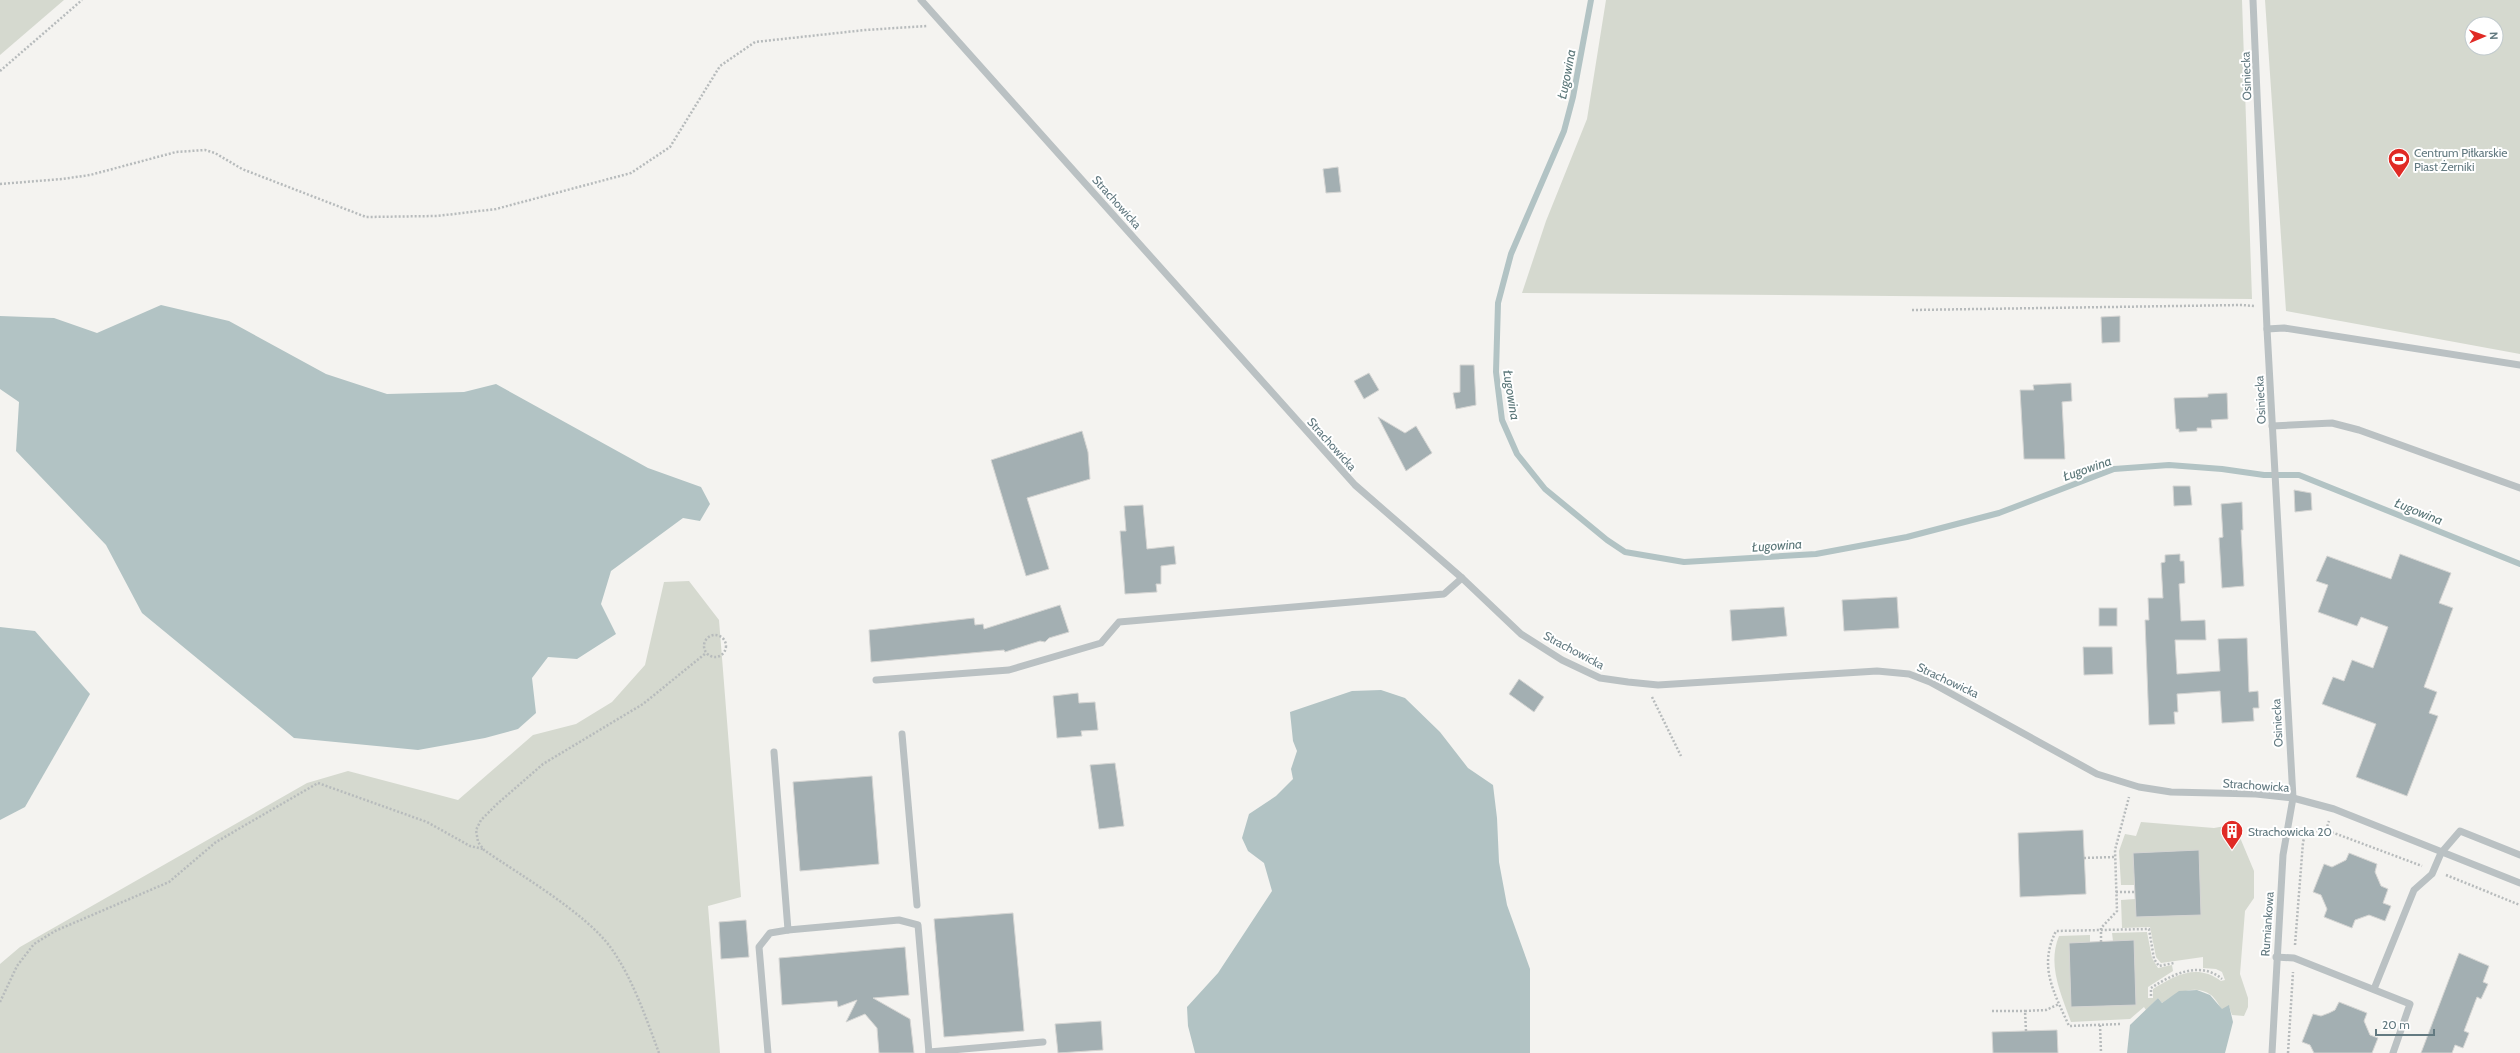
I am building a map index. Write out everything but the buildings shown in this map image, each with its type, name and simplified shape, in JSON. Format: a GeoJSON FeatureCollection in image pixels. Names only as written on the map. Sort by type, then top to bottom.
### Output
{"type":"FeatureCollection","features":[{"type":"Feature","properties":{"kind":"street","name":"Strachowicka"},"geometry":{"type":"LineString","coordinates":[[921,0],[1355,486],[1462,578],[1521,634],[1562,660],[1600,678],[1650,684],[1877,670],[1909,674],[1930,682],[1984,710],[2097,774],[2132,785],[2171,792],[2256,794],[2293,798],[2334,809],[2441,853],[2520,883]]}},
{"type":"Feature","properties":{"kind":"street","name":"Osiniecka"},"geometry":{"type":"LineString","coordinates":[[2253,0],[2267,328],[2293,798]]}},
{"type":"Feature","properties":{"kind":"street"},"geometry":{"type":"LineString","coordinates":[[2267,328],[2284,328],[2520,365]]}},
{"type":"Feature","properties":{"kind":"street"},"geometry":{"type":"LineString","coordinates":[[2272,426],[2332,423],[2359,430],[2520,488]]}},
{"type":"Feature","properties":{"kind":"street"},"geometry":{"type":"LineString","coordinates":[[876,680],[1008,670],[1102,643],[1119,622],[1444,594],[1462,578]]}},
{"type":"Feature","properties":{"kind":"street"},"geometry":{"type":"LineString","coordinates":[[902,734],[917,906]]}},
{"type":"Feature","properties":{"kind":"street"},"geometry":{"type":"LineString","coordinates":[[774,752],[788,930]]}},
{"type":"Feature","properties":{"kind":"street","name":"Rumiankowa"},"geometry":{"type":"LineString","coordinates":[[2272,1053],[2276,957],[2284,838],[2293,798]]}},
{"type":"Feature","properties":{"kind":"street"},"geometry":{"type":"LineString","coordinates":[[2374,989],[2414,890],[2433,870],[2441,853],[2460,831],[2520,855]]}},
{"type":"Feature","properties":{"kind":"street"},"geometry":{"type":"LineString","coordinates":[[768,1053],[759,947],[770,933],[898,920],[918,924],[929,1052],[1043,1042]]}},
{"type":"Feature","properties":{"kind":"street"},"geometry":{"type":"LineString","coordinates":[[2276,957],[2294,958],[2410,1004],[2393,1053]]}},
{"type":"Feature","properties":{"kind":"path"},"geometry":{"type":"LineString","coordinates":[[0,71],[82,0]]}},
{"type":"Feature","properties":{"kind":"path"},"geometry":{"type":"LineString","coordinates":[[0,184],[62,180],[90,175],[176,152],[205,150],[215,153],[242,168],[366,217],[437,216],[496,209],[631,173],[670,147],[720,66],[755,42],[866,30],[943,25]]}},
{"type":"Feature","properties":{"kind":"path"},"geometry":{"type":"LineString","coordinates":[[1912,310],[2242,305],[2266,308]]}},
{"type":"Feature","properties":{"kind":"path"},"geometry":{"type":"LineString","coordinates":[[716,635],[725,640],[727,647],[722,655],[714,658],[706,653],[704,645],[709,637],[716,635]]}},
{"type":"Feature","properties":{"kind":"path"},"geometry":{"type":"LineString","coordinates":[[659,1053],[632,986],[611,948],[587,923],[484,850],[478,842],[476,830],[481,820],[497,804],[543,764],[643,704],[706,653]]}},
{"type":"Feature","properties":{"kind":"path"},"geometry":{"type":"LineString","coordinates":[[1650,684],[1652,701],[1681,756]]}},
{"type":"Feature","properties":{"kind":"path"},"geometry":{"type":"LineString","coordinates":[[0,1002],[17,966],[34,944],[55,930],[169,882],[216,842],[318,783],[427,822],[470,846],[484,850]]}},
{"type":"Feature","properties":{"kind":"path"},"geometry":{"type":"LineString","coordinates":[[2101,942],[2101,928],[2117,911],[2115,850],[2132,785]]}},
{"type":"Feature","properties":{"kind":"path"},"geometry":{"type":"LineString","coordinates":[[2288,1053],[2303,842],[2306,832],[2326,830],[2338,834],[2520,905]]}},
{"type":"Feature","properties":{"kind":"path"},"geometry":{"type":"LineString","coordinates":[[2084,858],[2115,857]]}},
{"type":"Feature","properties":{"kind":"path"},"geometry":{"type":"LineString","coordinates":[[2116,892],[2135,892]]}},
{"type":"Feature","properties":{"kind":"path"},"geometry":{"type":"LineString","coordinates":[[2120,1024],[2069,1026],[2049,982],[2048,947],[2056,931],[2148,929],[2154,958],[2159,966],[2174,963]]}},
{"type":"Feature","properties":{"kind":"path"},"geometry":{"type":"LineString","coordinates":[[2151,996],[2151,988],[2174,973],[2202,970],[2214,972],[2222,979]]}},
{"type":"Feature","properties":{"kind":"path"},"geometry":{"type":"LineString","coordinates":[[1992,1011],[2046,1010],[2059,1004]]}},
{"type":"Feature","properties":{"kind":"path"},"geometry":{"type":"LineString","coordinates":[[2025,1011],[2026,1031]]}},
{"type":"Feature","properties":{"kind":"path"},"geometry":{"type":"LineString","coordinates":[[2100,1025],[2101,1053]]}},
{"type":"Feature","properties":{"kind":"shaded area"},"geometry":{"type":"Polygon","coordinates":[[[0,0],[64,0],[0,55],[0,0]]]}},
{"type":"Feature","properties":{"kind":"shaded area"},"geometry":{"type":"Polygon","coordinates":[[[1606,0],[2242,0],[2252,299],[1522,293],[1546,221],[1587,119],[1606,0]]]}},
{"type":"Feature","properties":{"kind":"shaded area","name":"Centrum Piłkarskie Piast Żerniki"},"geometry":{"type":"Polygon","coordinates":[[[2265,0],[2520,0],[2520,354],[2286,311],[2265,0]]]}},
{"type":"Feature","properties":{"kind":"shaded area"},"geometry":{"type":"Polygon","coordinates":[[[161,305],[229,321],[326,374],[387,394],[464,392],[496,384],[648,468],[701,487],[710,504],[700,521],[683,518],[611,571],[601,604],[616,634],[577,659],[548,657],[532,678],[536,713],[518,729],[485,738],[418,750],[294,738],[142,613],[106,545],[16,451],[19,402],[0,389],[0,316],[54,318],[97,333],[161,305]]]}},
{"type":"Feature","properties":{"kind":"shaded area"},"geometry":{"type":"Polygon","coordinates":[[[689,581],[719,620],[741,897],[708,906],[720,1053],[0,1053],[0,964],[20,947],[307,783],[348,771],[458,800],[533,735],[576,724],[612,702],[645,665],[664,582],[689,581]]]}},
{"type":"Feature","properties":{"kind":"shaded area"},"geometry":{"type":"Polygon","coordinates":[[[0,627],[35,631],[90,694],[25,807],[0,820],[0,627]]]}},
{"type":"Feature","properties":{"kind":"shaded area"},"geometry":{"type":"Polygon","coordinates":[[[1381,690],[1405,698],[1440,732],[1468,768],[1493,785],[1497,818],[1499,862],[1507,905],[1530,969],[1530,1053],[1195,1053],[1188,1026],[1187,1007],[1218,973],[1272,891],[1264,863],[1248,851],[1242,838],[1249,814],[1276,796],[1293,779],[1291,769],[1297,751],[1293,741],[1290,712],[1352,691],[1381,690]]]}},
{"type":"Feature","properties":{"kind":"shaded area"},"geometry":{"type":"Polygon","coordinates":[[[2141,822],[2214,828],[2231,825],[2236,828],[2254,871],[2254,898],[2245,911],[2240,974],[2248,998],[2248,1007],[2244,1016],[2232,1015],[2229,1006],[2222,1010],[2211,995],[2198,990],[2191,990],[2179,993],[2162,1003],[2158,998],[2146,1010],[2144,1007],[2130,1019],[2071,1022],[2060,990],[2055,969],[2054,958],[2059,936],[2090,935],[2090,942],[2069,943],[2071,1007],[2136,1005],[2134,940],[2113,941],[2112,933],[2147,932],[2152,958],[2158,968],[2172,965],[2173,971],[2148,987],[2148,998],[2153,998],[2153,989],[2170,979],[2186,973],[2203,973],[2221,981],[2225,980],[2222,972],[2216,969],[2203,968],[2203,957],[2161,963],[2156,957],[2150,927],[2122,928],[2121,900],[2135,899],[2136,917],[2201,915],[2199,850],[2133,853],[2135,885],[2121,885],[2119,851],[2125,834],[2136,836],[2141,822]]]}},
{"type":"Feature","properties":{"kind":"shaded area"},"geometry":{"type":"Polygon","coordinates":[[[2197,990],[2210,995],[2222,1009],[2229,1005],[2233,1022],[2225,1053],[2127,1053],[2130,1025],[2158,998],[2162,1003],[2179,991],[2197,990]]]}},
{"type":"Feature","properties":{"kind":"waterway","name":"Ługowina"},"geometry":{"type":"LineString","coordinates":[[1591,0],[1573,97],[1564,131],[1511,254],[1498,303],[1496,372],[1502,420],[1517,454],[1545,489],[1607,540],[1625,552],[1684,562],[1816,554],[1907,537],[1999,513],[2114,469],[2169,465],[2222,469],[2264,475],[2299,475],[2520,564]]}},
{"type":"Feature","properties":{"kind":"place","name":"Centrum Piłkarskie Piast Żerniki"},"geometry":{"type":"Point","coordinates":[2399,178]}},
{"type":"Feature","properties":{"kind":"place","name":"Strachowicka 20"},"geometry":{"type":"Point","coordinates":[2232,850]}}]}
